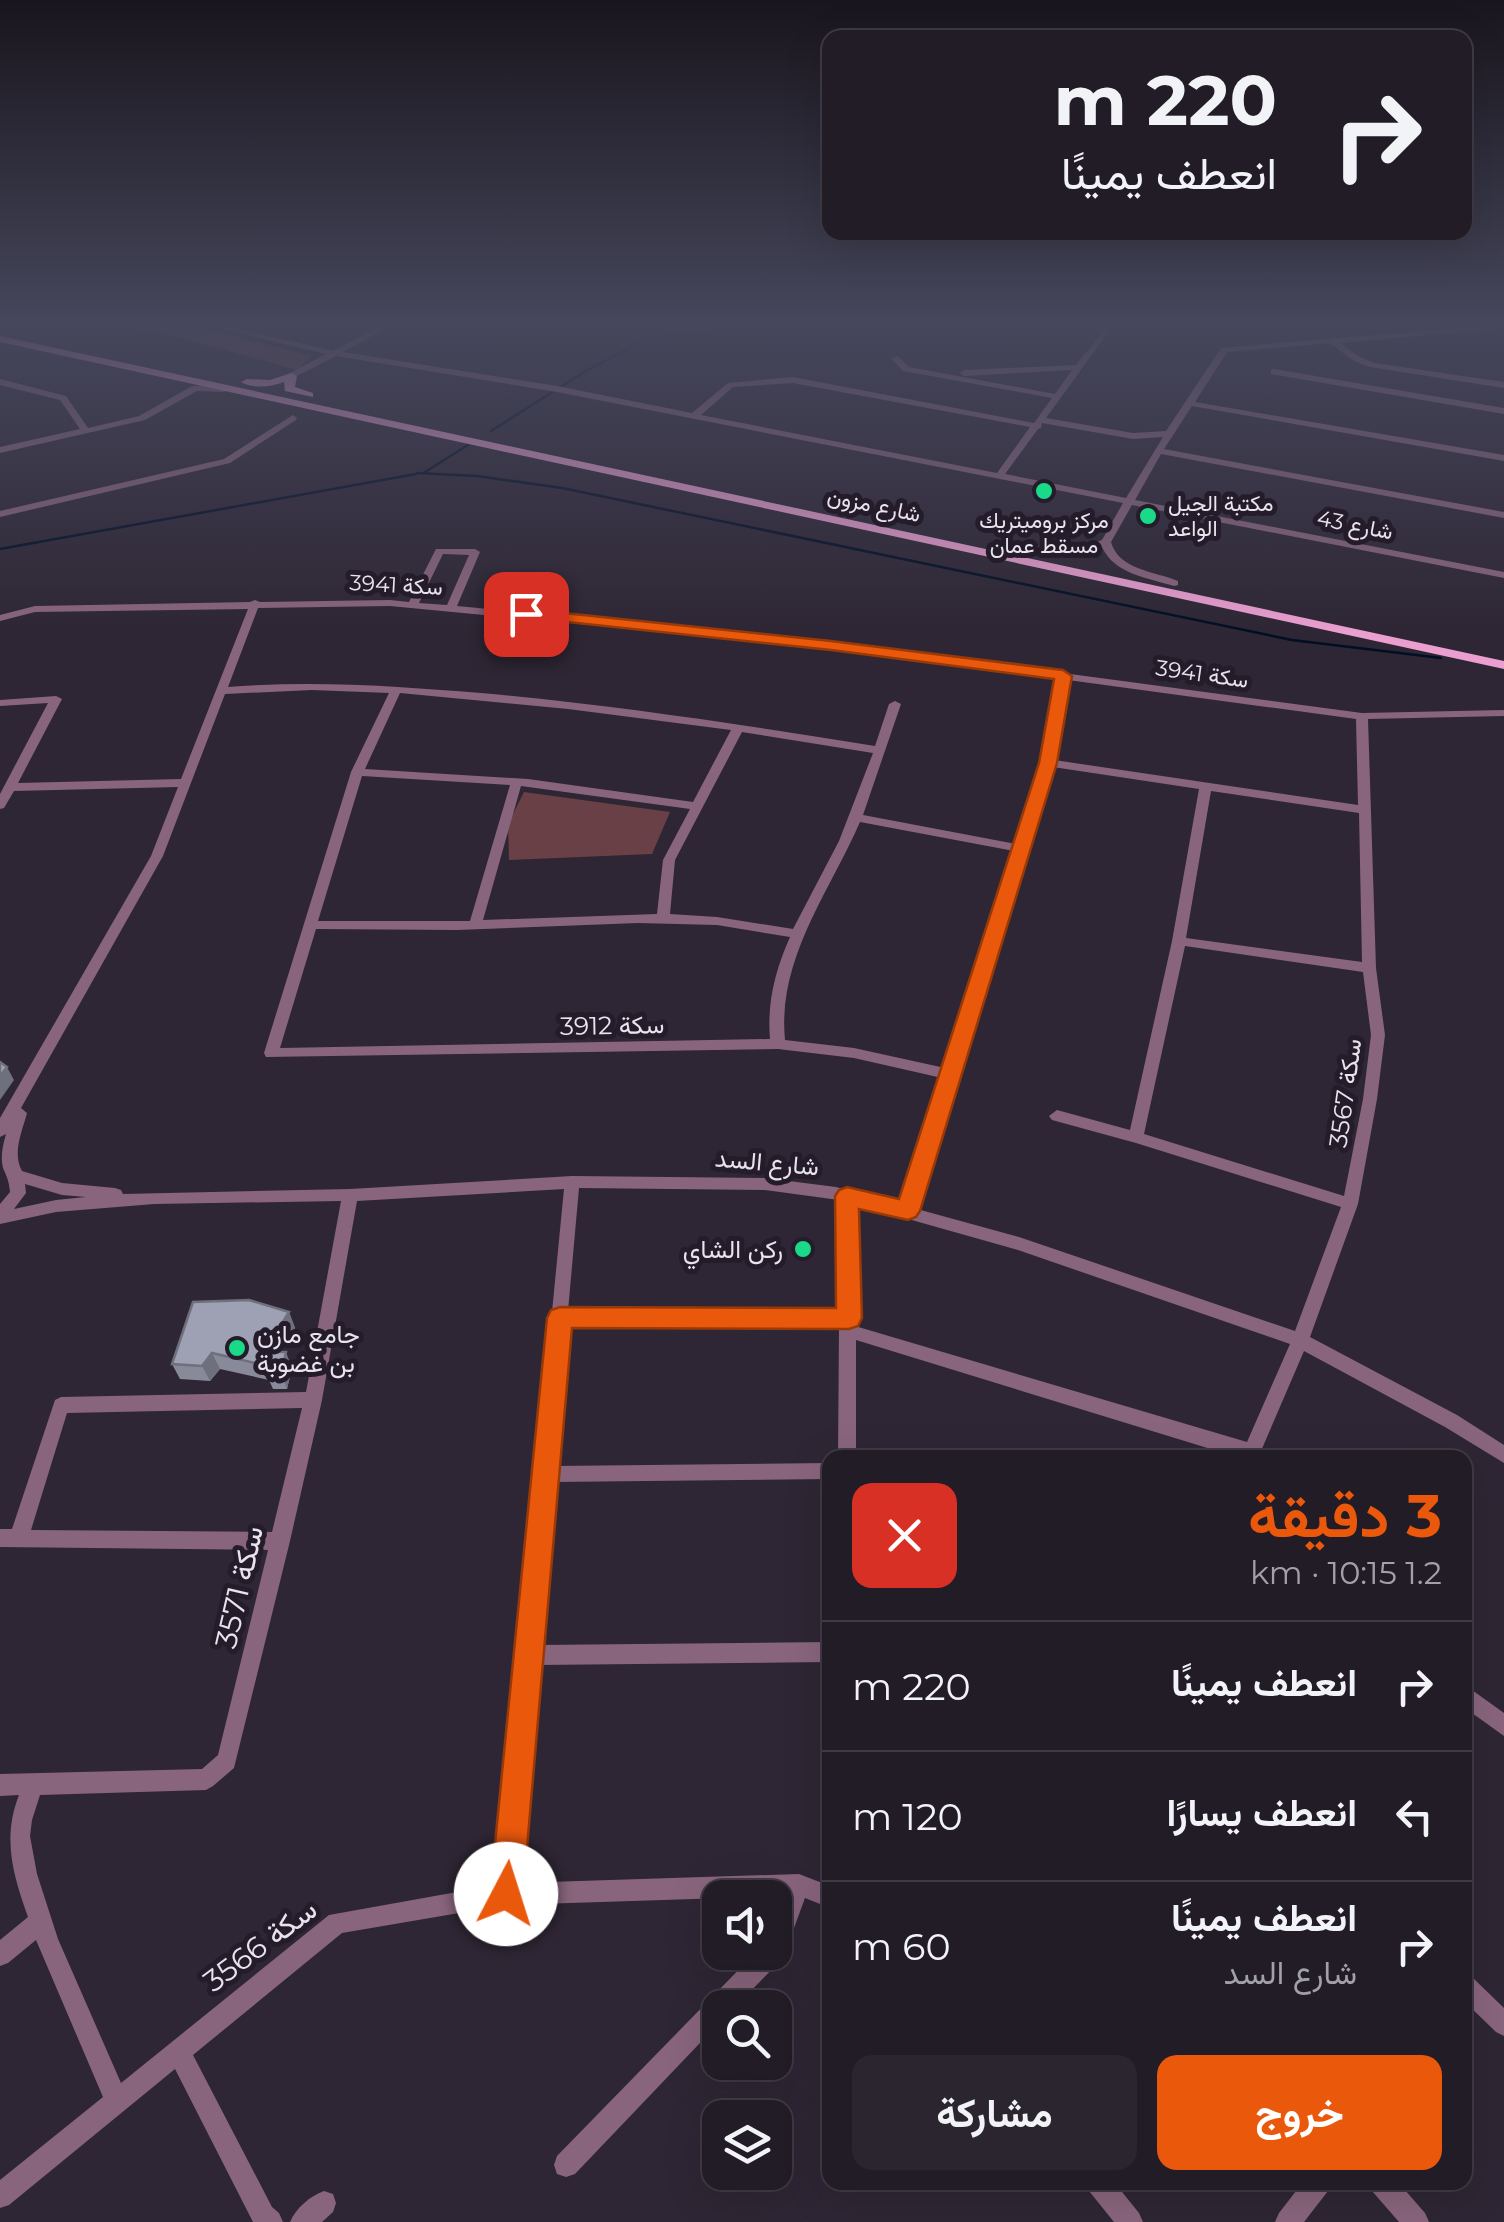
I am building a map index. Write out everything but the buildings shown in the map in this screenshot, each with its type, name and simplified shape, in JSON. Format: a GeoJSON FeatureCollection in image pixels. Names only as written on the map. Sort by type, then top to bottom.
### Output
{"type":"FeatureCollection","features":[{"type":"Feature","properties":{"kind":"main road","name":"شارع مزون"},"geometry":{"type":"LineString","coordinates":[[406,426],[1504,665]]}},
{"type":"Feature","properties":{"kind":"main road","name":"شارع مزون"},"geometry":{"type":"LineString","coordinates":[[441,426],[1504,655]]}},
{"type":"Feature","properties":{"kind":"street"},"geometry":{"type":"LineString","coordinates":[[82,426],[86,431]]}},
{"type":"Feature","properties":{"kind":"street"},"geometry":{"type":"LineString","coordinates":[[0,450],[109,426]]}},
{"type":"Feature","properties":{"kind":"street"},"geometry":{"type":"LineString","coordinates":[[0,514],[227,461],[281,426]]}},
{"type":"Feature","properties":{"kind":"street","name":"شارع 43"},"geometry":{"type":"LineString","coordinates":[[743,426],[1504,576]]}},
{"type":"Feature","properties":{"kind":"street"},"geometry":{"type":"LineString","coordinates":[[999,476],[1038,426]]}},
{"type":"Feature","properties":{"kind":"street"},"geometry":{"type":"LineString","coordinates":[[1059,426],[1133,436],[1169,434]]}},
{"type":"Feature","properties":{"kind":"street"},"geometry":{"type":"LineString","coordinates":[[1174,426],[1106,542],[1108,554],[1116,562],[1174,583]]}},
{"type":"Feature","properties":{"kind":"street"},"geometry":{"type":"LineString","coordinates":[[1315,426],[1504,458]]}},
{"type":"Feature","properties":{"kind":"street"},"geometry":{"type":"LineString","coordinates":[[1158,451],[1504,515]]}},
{"type":"Feature","properties":{"kind":"street"},"geometry":{"type":"LineString","coordinates":[[1001,546],[1076,553],[1106,542]]}},
{"type":"Feature","properties":{"kind":"street"},"geometry":{"type":"LineString","coordinates":[[413,605],[440,550],[475,552],[451,608]]}},
{"type":"Feature","properties":{"kind":"street"},"geometry":{"type":"LineString","coordinates":[[0,1131],[157,856],[255,603]]}},
{"type":"Feature","properties":{"kind":"street","name":"سكة 3941"},"geometry":{"type":"LineString","coordinates":[[0,618],[35,609],[255,603],[413,605],[812,643],[1362,716],[1504,713]]}},
{"type":"Feature","properties":{"kind":"street"},"geometry":{"type":"LineString","coordinates":[[908,1211],[1048,763],[1063,676]]}},
{"type":"Feature","properties":{"kind":"street"},"geometry":{"type":"LineString","coordinates":[[221,691],[274,686],[396,689],[558,703],[879,750]]}},
{"type":"Feature","properties":{"kind":"street"},"geometry":{"type":"LineString","coordinates":[[396,689],[357,772],[310,925],[474,925],[663,916],[715,918],[798,934]]}},
{"type":"Feature","properties":{"kind":"street"},"geometry":{"type":"LineString","coordinates":[[0,703],[56,699],[0,805]]}},
{"type":"Feature","properties":{"kind":"street"},"geometry":{"type":"LineString","coordinates":[[778,1044],[775,1006],[798,934],[856,816],[895,704]]}},
{"type":"Feature","properties":{"kind":"street","name":"سكة 3567"},"geometry":{"type":"LineString","coordinates":[[1252,1450],[1300,1340],[1350,1204],[1378,1036],[1369,968],[1362,716]]}},
{"type":"Feature","properties":{"kind":"street"},"geometry":{"type":"LineString","coordinates":[[663,916],[669,860],[739,727]]}},
{"type":"Feature","properties":{"kind":"street"},"geometry":{"type":"LineString","coordinates":[[1048,763],[1364,810]]}},
{"type":"Feature","properties":{"kind":"street"},"geometry":{"type":"LineString","coordinates":[[357,772],[430,773],[624,794],[698,807]]}},
{"type":"Feature","properties":{"kind":"street"},"geometry":{"type":"LineString","coordinates":[[474,925],[516,782]]}},
{"type":"Feature","properties":{"kind":"street"},"geometry":{"type":"LineString","coordinates":[[11,787],[185,783]]}},
{"type":"Feature","properties":{"kind":"street"},"geometry":{"type":"LineString","coordinates":[[1136,1137],[1179,941],[1206,786]]}},
{"type":"Feature","properties":{"kind":"street"},"geometry":{"type":"LineString","coordinates":[[856,816],[1022,849]]}},
{"type":"Feature","properties":{"kind":"street","name":"سكة 3912"},"geometry":{"type":"LineString","coordinates":[[310,925],[271,1053],[778,1044],[854,1053],[951,1075]]}},
{"type":"Feature","properties":{"kind":"street"},"geometry":{"type":"LineString","coordinates":[[1179,941],[1369,968]]}},
{"type":"Feature","properties":{"kind":"street"},"geometry":{"type":"LineString","coordinates":[[0,1216],[18,1193],[9,1169],[8,1152],[26,1090]]}},
{"type":"Feature","properties":{"kind":"street"},"geometry":{"type":"LineString","coordinates":[[1058,1116],[1350,1204]]}},
{"type":"Feature","properties":{"kind":"street","name":"شارع السد"},"geometry":{"type":"LineString","coordinates":[[9,1169],[62,1188],[154,1198]]}},
{"type":"Feature","properties":{"kind":"street"},"geometry":{"type":"LineString","coordinates":[[506,1894],[572,1182]]}},
{"type":"Feature","properties":{"kind":"street","name":"شارع السد"},"geometry":{"type":"LineString","coordinates":[[0,1216],[56,1206],[154,1198],[350,1195],[572,1182],[766,1184],[847,1196],[1150,1286],[1300,1340],[1451,1421],[1504,1455]]}},
{"type":"Feature","properties":{"kind":"street","name":"سكة 3571"},"geometry":{"type":"LineString","coordinates":[[0,1785],[188,1781],[218,1772],[234,1744],[314,1400],[350,1195]]}},
{"type":"Feature","properties":{"kind":"street"},"geometry":{"type":"LineString","coordinates":[[847,1196],[847,1450]]}},
{"type":"Feature","properties":{"kind":"street"},"geometry":{"type":"LineString","coordinates":[[560,1318],[849,1325],[1238,1450]]}},
{"type":"Feature","properties":{"kind":"street"},"geometry":{"type":"LineString","coordinates":[[281,1541],[10,1537],[61,1405],[314,1400]]}},
{"type":"Feature","properties":{"kind":"street"},"geometry":{"type":"LineString","coordinates":[[545,1474],[822,1471]]}},
{"type":"Feature","properties":{"kind":"street"},"geometry":{"type":"LineString","coordinates":[[528,1655],[822,1652]]}},
{"type":"Feature","properties":{"kind":"street"},"geometry":{"type":"LineString","coordinates":[[1472,1701],[1504,1726]]}},
{"type":"Feature","properties":{"kind":"street"},"geometry":{"type":"LineString","coordinates":[[34,1784],[22,1812],[20,1842],[42,1920],[116,2099]]}},
{"type":"Feature","properties":{"kind":"street"},"geometry":{"type":"LineString","coordinates":[[792,1903],[799,1885]]}},
{"type":"Feature","properties":{"kind":"street","name":"سكة 3566"},"geometry":{"type":"LineString","coordinates":[[0,2196],[337,1923],[506,1894],[799,1885],[822,1895]]}},
{"type":"Feature","properties":{"kind":"street"},"geometry":{"type":"LineString","coordinates":[[0,1955],[42,1920]]}},
{"type":"Feature","properties":{"kind":"street"},"geometry":{"type":"LineString","coordinates":[[566,2165],[756,1970]]}},
{"type":"Feature","properties":{"kind":"street"},"geometry":{"type":"LineString","coordinates":[[1472,1993],[1504,2024]]}},
{"type":"Feature","properties":{"kind":"street"},"geometry":{"type":"LineString","coordinates":[[178,2050],[262,2216],[270,2222]]}},
{"type":"Feature","properties":{"kind":"street"},"geometry":{"type":"LineString","coordinates":[[1104,2190],[1130,2222]]}},
{"type":"Feature","properties":{"kind":"street"},"geometry":{"type":"LineString","coordinates":[[1288,2222],[1312,2190]]}},
{"type":"Feature","properties":{"kind":"street"},"geometry":{"type":"LineString","coordinates":[[1388,2190],[1416,2222]]}},
{"type":"Feature","properties":{"kind":"street"},"geometry":{"type":"LineString","coordinates":[[302,2222],[324,2203]]}},
{"type":"Feature","properties":{"kind":"shaded area"},"geometry":{"type":"Polygon","coordinates":[[[524,792],[670,812],[652,854],[509,860],[508,824],[524,792]]]}},
{"type":"Feature","properties":{"kind":"waterway"},"geometry":{"type":"LineString","coordinates":[[491,431],[499,426]]}},
{"type":"Feature","properties":{"kind":"waterway"},"geometry":{"type":"LineString","coordinates":[[425,472],[468,445]]}},
{"type":"Feature","properties":{"kind":"waterway"},"geometry":{"type":"LineString","coordinates":[[417,473],[477,476],[562,488],[1292,640],[1441,658]]}},
{"type":"Feature","properties":{"kind":"waterway"},"geometry":{"type":"LineString","coordinates":[[0,549],[416,474]]}},
{"type":"Feature","properties":{"kind":"place","name":"مركز بروميتريك مسقط عمان"},"geometry":{"type":"Point","coordinates":[1044,491]}},
{"type":"Feature","properties":{"kind":"place","name":"مكتبة الجيل الواعد"},"geometry":{"type":"Point","coordinates":[1148,516]}},
{"type":"Feature","properties":{"kind":"place","name":"ركن الشاي"},"geometry":{"type":"Point","coordinates":[803,1249]}},
{"type":"Feature","properties":{"kind":"place","name":"جامع مازن بن غضوبة"},"geometry":{"type":"Point","coordinates":[237,1348]}},
{"type":"Feature","properties":{"kind":"route"},"geometry":{"type":"LineString","coordinates":[[506,1894],[560,1318],[849,1318],[847,1196],[908,1211],[1048,763],[1063,676],[831,646],[526,614]]}}]}
